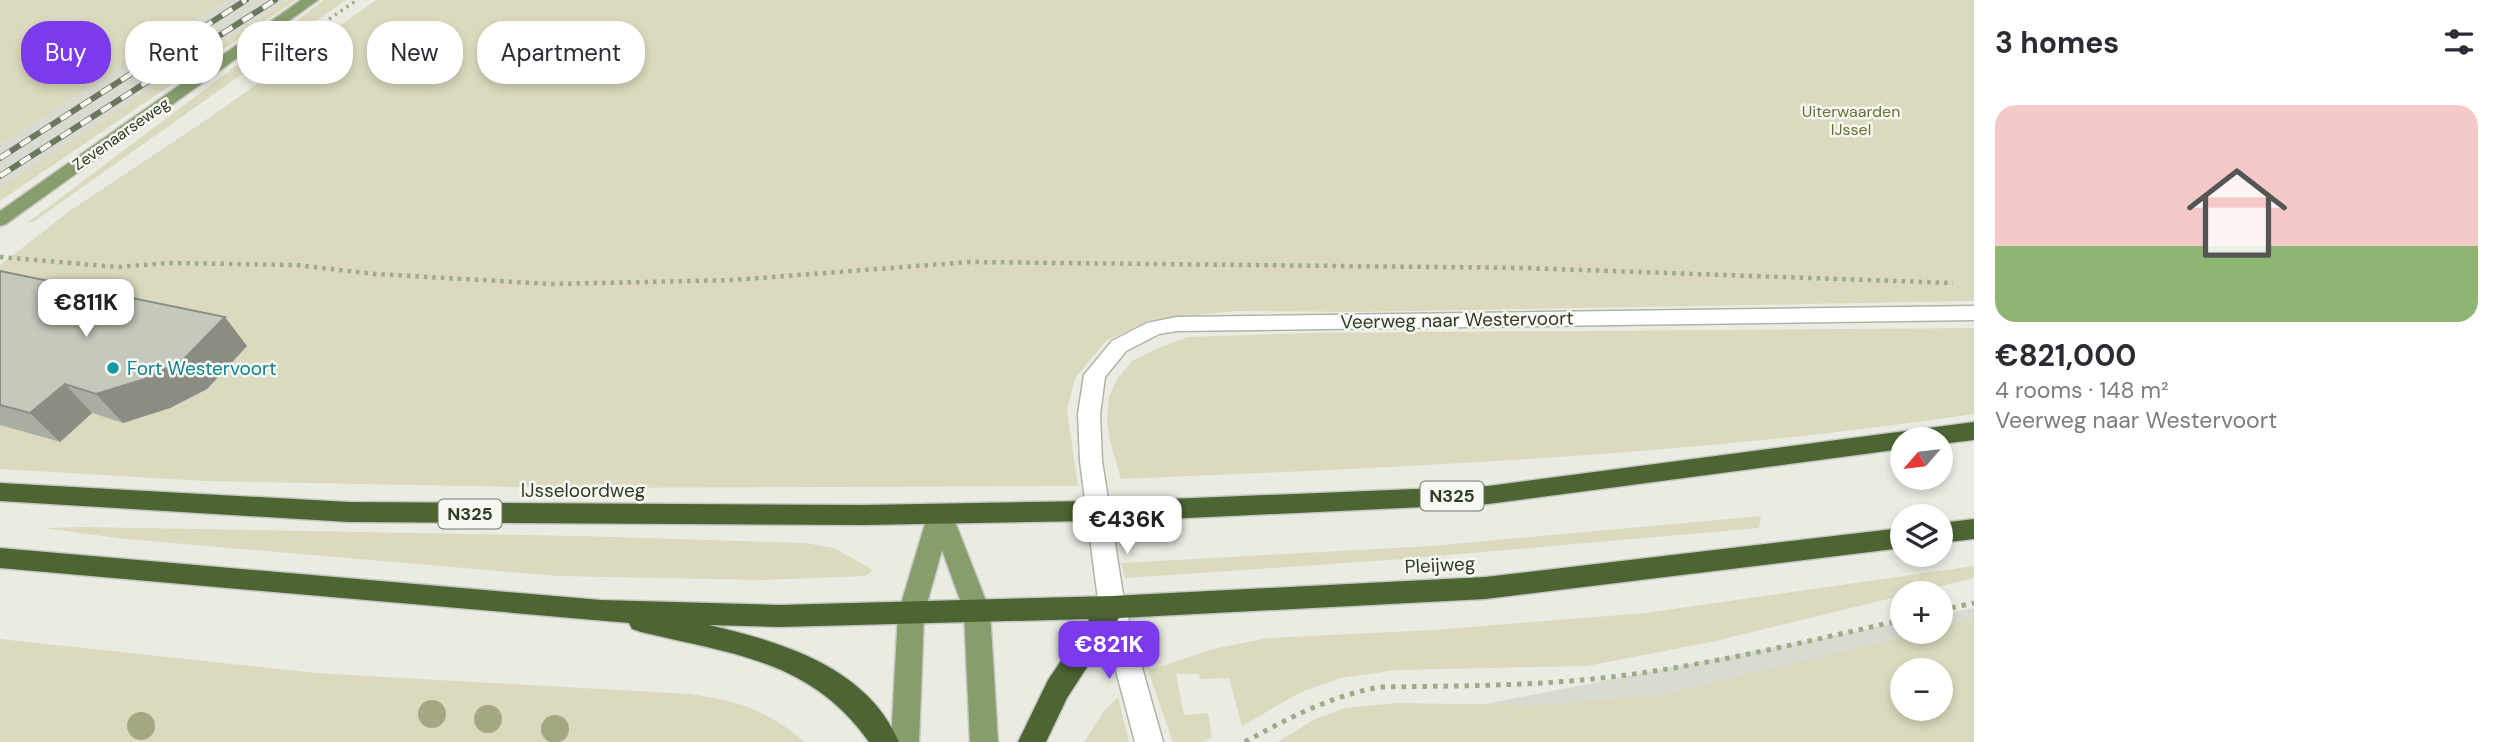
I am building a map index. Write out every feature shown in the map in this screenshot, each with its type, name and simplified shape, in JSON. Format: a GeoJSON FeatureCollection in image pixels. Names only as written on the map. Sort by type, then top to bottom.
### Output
{"type":"FeatureCollection","features":[{"type":"Feature","properties":{"kind":"highway"},"geometry":{"type":"LineString","coordinates":[[1953,434],[1974,431]]}},
{"type":"Feature","properties":{"kind":"highway","name":"N325"},"geometry":{"type":"LineString","coordinates":[[1098,511],[1489,495],[1890,442]]}},
{"type":"Feature","properties":{"kind":"highway","name":"IJsseloordweg"},"geometry":{"type":"LineString","coordinates":[[0,492],[349,512],[940,514],[1098,511]]}},
{"type":"Feature","properties":{"kind":"highway"},"geometry":{"type":"LineString","coordinates":[[1953,532],[1974,529]]}},
{"type":"Feature","properties":{"kind":"highway","name":"Pleijweg"},"geometry":{"type":"LineString","coordinates":[[977,611],[1112,607],[1485,588],[1890,539]]}},
{"type":"Feature","properties":{"kind":"highway"},"geometry":{"type":"LineString","coordinates":[[0,558],[601,611],[779,616],[977,611]]}},
{"type":"Feature","properties":{"kind":"highway"},"geometry":{"type":"LineString","coordinates":[[1032,742],[1039,721],[1074,661],[1112,607]]}},
{"type":"Feature","properties":{"kind":"highway"},"geometry":{"type":"LineString","coordinates":[[601,611],[736,644],[803,667],[843,692],[862,710],[885,742]]}},
{"type":"Feature","properties":{"kind":"main road","name":"Zevenaarseweg"},"geometry":{"type":"LineString","coordinates":[[0,220],[311,0]]}},
{"type":"Feature","properties":{"kind":"main road"},"geometry":{"type":"LineString","coordinates":[[940,514],[977,611],[984,742]]}},
{"type":"Feature","properties":{"kind":"main road"},"geometry":{"type":"LineString","coordinates":[[905,742],[911,614],[940,514]]}},
{"type":"Feature","properties":{"kind":"street","name":"Veerweg naar Westervoort"},"geometry":{"type":"LineString","coordinates":[[1112,607],[1091,461],[1089,414],[1095,375],[1119,346],[1154,328],[1177,324],[1974,313]]}},
{"type":"Feature","properties":{"kind":"street"},"geometry":{"type":"LineString","coordinates":[[1112,607],[1149,742]]}},
{"type":"Feature","properties":{"kind":"path"},"geometry":{"type":"LineString","coordinates":[[0,257],[118,267],[169,263],[296,265],[375,274],[552,284],[733,280],[970,262],[1157,262],[1566,270],[1961,284]]}},
{"type":"Feature","properties":{"kind":"path"},"geometry":{"type":"LineString","coordinates":[[1953,607],[1974,603]]}},
{"type":"Feature","properties":{"kind":"path"},"geometry":{"type":"LineString","coordinates":[[1245,742],[1321,701],[1359,690],[1579,680],[1625,675],[1815,640],[1890,623]]}},
{"type":"Feature","properties":{"kind":"shaded area"},"geometry":{"type":"Polygon","coordinates":[[[228,0],[287,0],[255,21],[237,21],[237,33],[223,42],[223,21],[195,21],[228,0]]]}},
{"type":"Feature","properties":{"kind":"shaded area"},"geometry":{"type":"Polygon","coordinates":[[[125,65],[125,84],[158,84],[0,187],[0,144],[95,84],[111,84],[111,74],[125,65]]]}},
{"type":"Feature","properties":{"kind":"shaded area"},"geometry":{"type":"Polygon","coordinates":[[[1974,608],[1974,742],[1293,742],[1890,624],[1890,644],[1953,644],[1953,612],[1974,608]]]}},
{"type":"Feature","properties":{"kind":"green space"},"geometry":{"type":"Polygon","coordinates":[[[0,0],[228,0],[195,21],[125,21],[125,65],[111,74],[111,21],[21,21],[21,84],[95,84],[0,144],[0,0]]]}},
{"type":"Feature","properties":{"kind":"green space"},"geometry":{"type":"Polygon","coordinates":[[[287,0],[296,0],[265,21],[255,21],[287,0]]]}},
{"type":"Feature","properties":{"kind":"green space"},"geometry":{"type":"Polygon","coordinates":[[[324,0],[346,0],[316,21],[296,21],[324,0]]]}},
{"type":"Feature","properties":{"kind":"green space","name":"Uiterwaarden IJssel"},"geometry":{"type":"Polygon","coordinates":[[[376,0],[1974,0],[1974,301],[1355,312],[1236,311],[1150,320],[1106,341],[1075,378],[1067,410],[1078,486],[578,488],[204,481],[0,469],[0,425],[59,442],[92,413],[123,423],[170,408],[207,389],[0,296],[0,265],[71,210],[257,84],[353,84],[353,21],[346,21],[376,0]]]}},
{"type":"Feature","properties":{"kind":"green space"},"geometry":{"type":"Polygon","coordinates":[[[237,33],[237,40],[223,50],[223,42],[237,33]]]}},
{"type":"Feature","properties":{"kind":"green space"},"geometry":{"type":"Polygon","coordinates":[[[237,65],[237,77],[35,221],[27,223],[212,84],[223,84],[223,76],[237,65]]]}},
{"type":"Feature","properties":{"kind":"green space"},"geometry":{"type":"Polygon","coordinates":[[[158,84],[172,84],[0,201],[0,187],[158,84]]]}},
{"type":"Feature","properties":{"kind":"green space"},"geometry":{"type":"Polygon","coordinates":[[[1974,328],[1974,414],[1762,440],[1548,458],[1121,479],[1107,420],[1109,397],[1117,379],[1132,361],[1187,337],[1309,333],[1974,328]]]}},
{"type":"Feature","properties":{"kind":"green space"},"geometry":{"type":"Polygon","coordinates":[[[1761,516],[1759,528],[1404,559],[1125,578],[1121,563],[1431,546],[1761,516]]]}},
{"type":"Feature","properties":{"kind":"green space"},"geometry":{"type":"Polygon","coordinates":[[[43,528],[805,543],[834,548],[873,570],[866,576],[763,580],[557,576],[125,539],[43,528]]]}},
{"type":"Feature","properties":{"kind":"green space"},"geometry":{"type":"Polygon","coordinates":[[[1974,566],[1974,578],[1953,583],[1953,581],[1890,581],[1890,598],[1711,642],[1587,666],[1397,670],[1340,678],[1301,692],[1242,726],[1229,678],[1201,679],[1198,674],[1176,674],[1184,715],[1208,713],[1212,738],[1203,742],[1173,742],[1148,671],[1213,649],[1268,638],[1433,630],[1645,613],[1974,566]]]}},
{"type":"Feature","properties":{"kind":"green space"},"geometry":{"type":"Polygon","coordinates":[[[1974,619],[1974,742],[1278,742],[1315,719],[1345,708],[1396,703],[1534,705],[1665,695],[1890,640],[1890,644],[1953,644],[1953,624],[1974,619]]]}},
{"type":"Feature","properties":{"kind":"green space"},"geometry":{"type":"Polygon","coordinates":[[[0,639],[316,673],[690,694],[752,709],[778,722],[805,742],[0,742],[0,639]]]}},
{"type":"Feature","properties":{"kind":"green space"},"geometry":{"type":"Polygon","coordinates":[[[1118,697],[1129,742],[1084,742],[1104,711],[1118,697]]]}},
{"type":"Feature","properties":{"kind":"building","name":"Fort Westervoort"},"geometry":{"type":"Polygon","coordinates":[[[0,271],[225,317],[183,360],[145,379],[96,394],[65,384],[30,413],[0,405],[0,271]]]}},
{"type":"Feature","properties":{"kind":"railway"},"geometry":{"type":"LineString","coordinates":[[0,158],[246,0]]}},
{"type":"Feature","properties":{"kind":"railway"},"geometry":{"type":"LineString","coordinates":[[0,176],[275,0]]}},
{"type":"Feature","properties":{"kind":"place","name":"Fort Westervoort"},"geometry":{"type":"Point","coordinates":[113,368]}}]}
